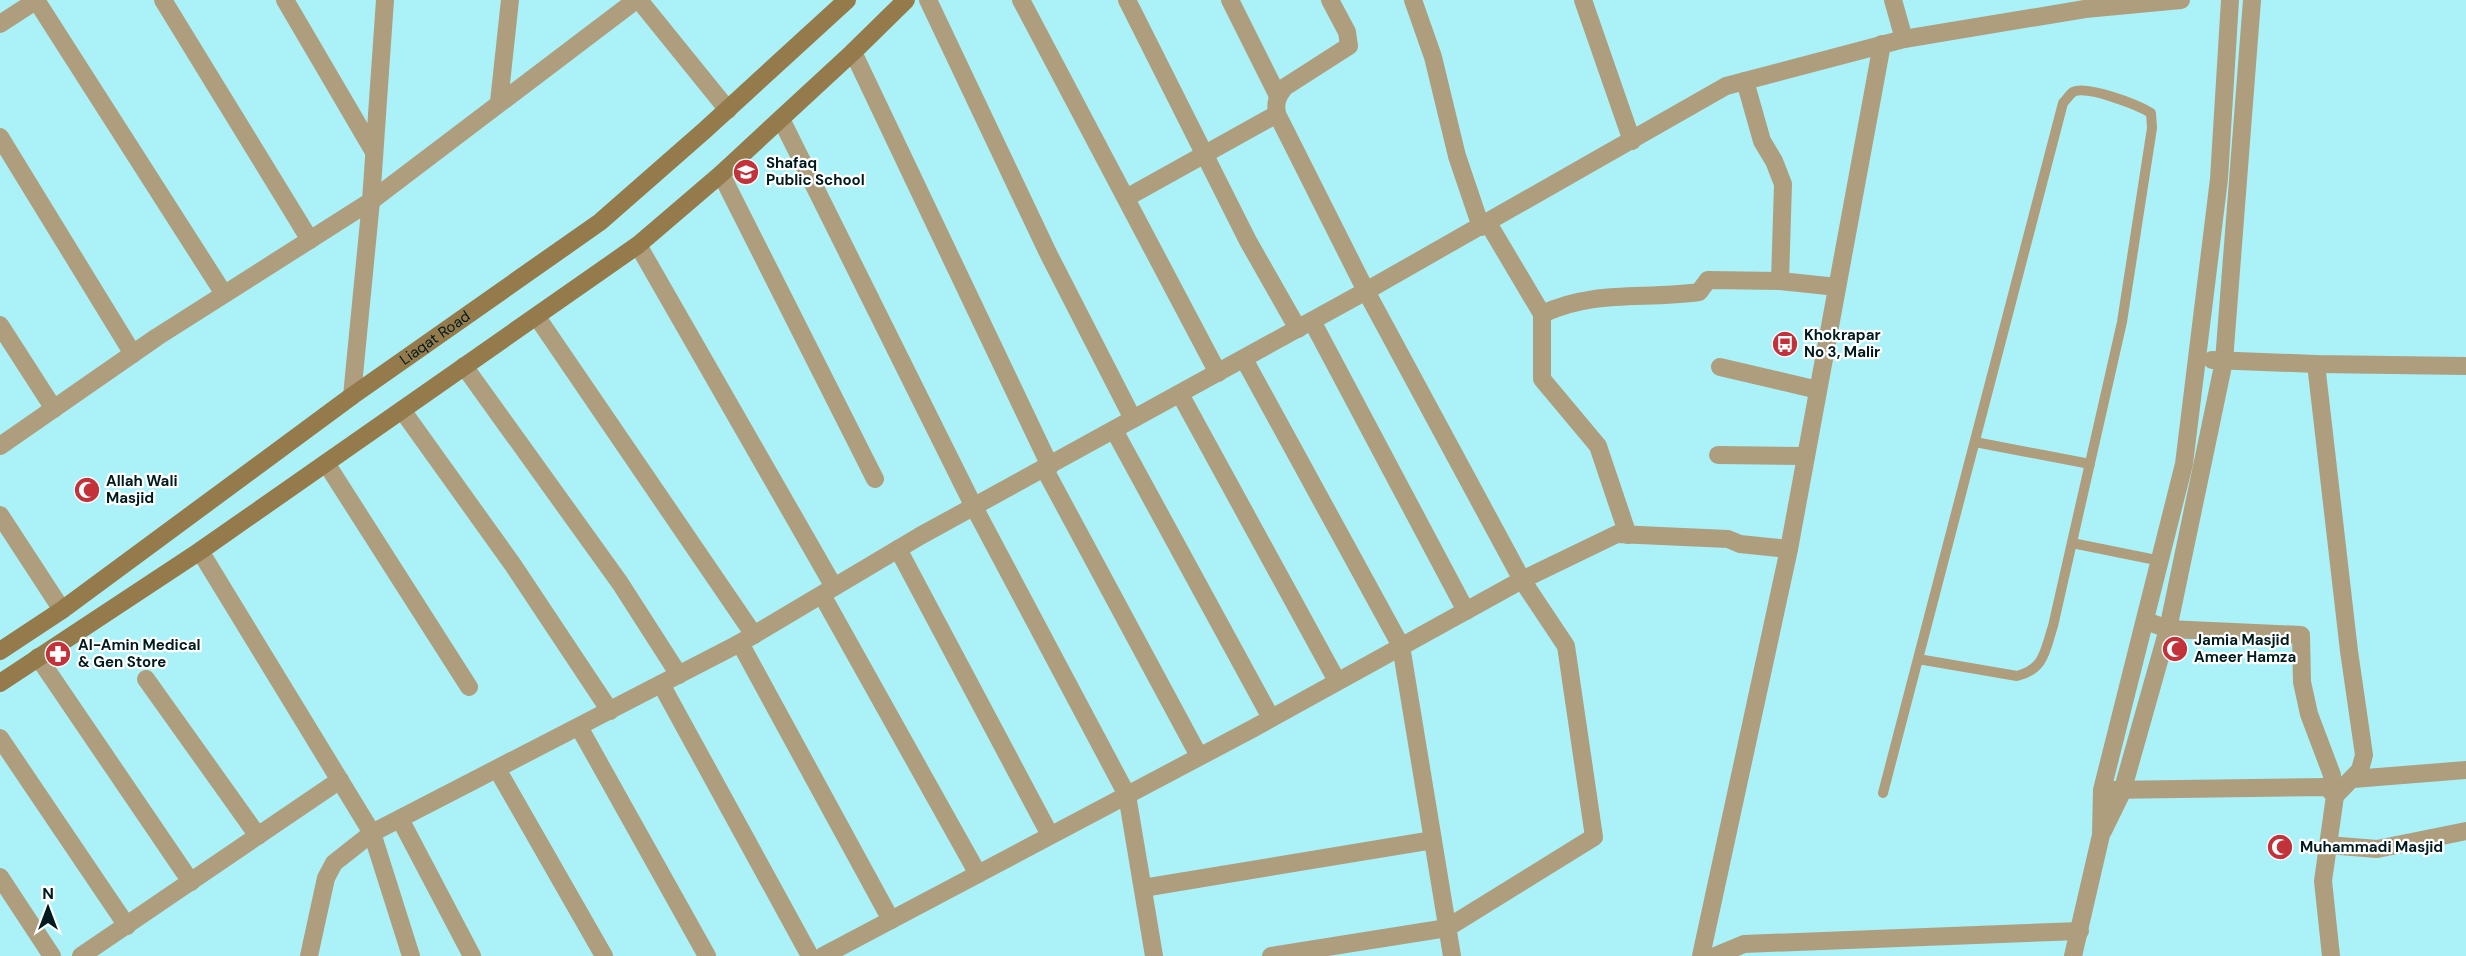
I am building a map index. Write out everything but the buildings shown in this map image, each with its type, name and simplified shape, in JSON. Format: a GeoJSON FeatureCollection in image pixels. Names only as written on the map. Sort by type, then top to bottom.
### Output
{"type":"FeatureCollection","features":[{"type":"Feature","properties":{"kind":"main road","name":"Liaqat Road"},"geometry":{"type":"LineString","coordinates":[[0,651],[62,610],[352,396],[600,222],[728,110],[847,0]]}},
{"type":"Feature","properties":{"kind":"main road"},"geometry":{"type":"LineString","coordinates":[[0,683],[200,551],[638,245],[721,174],[906,0]]}},
{"type":"Feature","properties":{"kind":"street"},"geometry":{"type":"LineString","coordinates":[[0,24],[37,0],[224,294]]}},
{"type":"Feature","properties":{"kind":"street"},"geometry":{"type":"LineString","coordinates":[[163,0],[310,240]]}},
{"type":"Feature","properties":{"kind":"street"},"geometry":{"type":"LineString","coordinates":[[285,0],[374,152]]}},
{"type":"Feature","properties":{"kind":"street"},"geometry":{"type":"LineString","coordinates":[[352,396],[385,0]]}},
{"type":"Feature","properties":{"kind":"street"},"geometry":{"type":"LineString","coordinates":[[499,102],[510,0]]}},
{"type":"Feature","properties":{"kind":"street"},"geometry":{"type":"LineString","coordinates":[[0,446],[133,354],[370,201],[499,102],[613,9],[637,0],[728,110]]}},
{"type":"Feature","properties":{"kind":"street"},"geometry":{"type":"LineString","coordinates":[[928,0],[1048,255],[1133,419]]}},
{"type":"Feature","properties":{"kind":"street"},"geometry":{"type":"LineString","coordinates":[[1021,0],[1218,373]]}},
{"type":"Feature","properties":{"kind":"street"},"geometry":{"type":"LineString","coordinates":[[1127,0],[1248,241],[1305,325],[1466,611]]}},
{"type":"Feature","properties":{"kind":"street"},"geometry":{"type":"LineString","coordinates":[[1230,0],[1366,291],[1522,580],[1566,646],[1594,837],[1447,928],[1271,956]]}},
{"type":"Feature","properties":{"kind":"street"},"geometry":{"type":"LineString","coordinates":[[1126,198],[1205,154],[1278,105],[1285,87],[1349,46],[1347,32],[1330,0]]}},
{"type":"Feature","properties":{"kind":"street"},"geometry":{"type":"LineString","coordinates":[[1413,0],[1433,57],[1457,156],[1484,225],[1542,314],[1542,379],[1598,446],[1629,535]]}},
{"type":"Feature","properties":{"kind":"street"},"geometry":{"type":"LineString","coordinates":[[1583,0],[1632,141]]}},
{"type":"Feature","properties":{"kind":"street"},"geometry":{"type":"LineString","coordinates":[[1893,0],[1904,39]]}},
{"type":"Feature","properties":{"kind":"street"},"geometry":{"type":"LineString","coordinates":[[309,956],[326,878],[334,863],[372,834],[747,639],[898,549],[1366,291],[1726,87],[1904,39],[2085,9],[2181,0]]}},
{"type":"Feature","properties":{"kind":"street"},"geometry":{"type":"LineString","coordinates":[[2073,956],[2101,835],[2102,790],[2184,464],[2199,359],[2219,179],[2230,0]]}},
{"type":"Feature","properties":{"kind":"street"},"geometry":{"type":"LineString","coordinates":[[2101,835],[2122,792],[2168,629],[2224,360],[2252,0]]}},
{"type":"Feature","properties":{"kind":"street"},"geometry":{"type":"LineString","coordinates":[[1701,956],[1789,549],[1882,44]]}},
{"type":"Feature","properties":{"kind":"street"},"geometry":{"type":"LineString","coordinates":[[853,52],[1047,467],[1199,756]]}},
{"type":"Feature","properties":{"kind":"street"},"geometry":{"type":"LineString","coordinates":[[1745,81],[1762,141],[1774,161],[1783,184],[1780,281]]}},
{"type":"Feature","properties":{"kind":"street"},"geometry":{"type":"LineString","coordinates":[[781,119],[974,507],[1126,795],[1154,956]]}},
{"type":"Feature","properties":{"kind":"street"},"geometry":{"type":"LineString","coordinates":[[0,137],[133,354]]}},
{"type":"Feature","properties":{"kind":"street"},"geometry":{"type":"LineString","coordinates":[[721,174],[875,480]]}},
{"type":"Feature","properties":{"kind":"street"},"geometry":{"type":"LineString","coordinates":[[638,245],[828,591],[978,874]]}},
{"type":"Feature","properties":{"kind":"street"},"geometry":{"type":"LineString","coordinates":[[1542,314],[1565,303],[1589,298],[1699,292],[1708,280],[1780,281],[1838,287]]}},
{"type":"Feature","properties":{"kind":"street"},"geometry":{"type":"LineString","coordinates":[[537,317],[747,639],[891,920]]}},
{"type":"Feature","properties":{"kind":"street"},"geometry":{"type":"LineString","coordinates":[[0,326],[54,409]]}},
{"type":"Feature","properties":{"kind":"street"},"geometry":{"type":"LineString","coordinates":[[1244,358],[1401,646],[1452,956]]}},
{"type":"Feature","properties":{"kind":"street"},"geometry":{"type":"LineString","coordinates":[[2199,359],[2316,364],[2466,366]]}},
{"type":"Feature","properties":{"kind":"street"},"geometry":{"type":"LineString","coordinates":[[2316,364],[2349,651],[2364,755],[2360,770],[2353,779],[2333,793]]}},
{"type":"Feature","properties":{"kind":"street"},"geometry":{"type":"LineString","coordinates":[[464,366],[620,583],[679,675]]}},
{"type":"Feature","properties":{"kind":"street"},"geometry":{"type":"LineString","coordinates":[[1720,367],[1818,390]]}},
{"type":"Feature","properties":{"kind":"street"},"geometry":{"type":"LineString","coordinates":[[1180,394],[1337,681]]}},
{"type":"Feature","properties":{"kind":"street"},"geometry":{"type":"LineString","coordinates":[[402,410],[513,565],[610,711]]}},
{"type":"Feature","properties":{"kind":"street"},"geometry":{"type":"LineString","coordinates":[[1114,430],[1271,718]]}},
{"type":"Feature","properties":{"kind":"street"},"geometry":{"type":"LineString","coordinates":[[1718,455],[1806,456]]}},
{"type":"Feature","properties":{"kind":"street"},"geometry":{"type":"LineString","coordinates":[[326,463],[469,687]]}},
{"type":"Feature","properties":{"kind":"street"},"geometry":{"type":"LineString","coordinates":[[0,515],[62,610]]}},
{"type":"Feature","properties":{"kind":"street"},"geometry":{"type":"LineString","coordinates":[[823,956],[1271,718],[1522,580],[1617,534],[1728,539],[1740,544],[1789,549]]}},
{"type":"Feature","properties":{"kind":"street"},"geometry":{"type":"LineString","coordinates":[[898,549],[1050,836]]}},
{"type":"Feature","properties":{"kind":"street"},"geometry":{"type":"LineString","coordinates":[[200,551],[372,834],[411,956]]}},
{"type":"Feature","properties":{"kind":"street"},"geometry":{"type":"LineString","coordinates":[[2146,621],[2168,629],[2301,634],[2302,682],[2310,714],[2332,776],[2333,793],[2323,881],[2331,956]]}},
{"type":"Feature","properties":{"kind":"street"},"geometry":{"type":"LineString","coordinates":[[38,657],[191,882]]}},
{"type":"Feature","properties":{"kind":"street"},"geometry":{"type":"LineString","coordinates":[[146,679],[258,836]]}},
{"type":"Feature","properties":{"kind":"street"},"geometry":{"type":"LineString","coordinates":[[661,684],[810,956]]}},
{"type":"Feature","properties":{"kind":"street"},"geometry":{"type":"LineString","coordinates":[[579,727],[707,956]]}},
{"type":"Feature","properties":{"kind":"street"},"geometry":{"type":"LineString","coordinates":[[0,738],[128,926]]}},
{"type":"Feature","properties":{"kind":"street"},"geometry":{"type":"LineString","coordinates":[[497,769],[604,956]]}},
{"type":"Feature","properties":{"kind":"street"},"geometry":{"type":"LineString","coordinates":[[2353,779],[2466,770]]}},
{"type":"Feature","properties":{"kind":"street"},"geometry":{"type":"LineString","coordinates":[[81,956],[340,780]]}},
{"type":"Feature","properties":{"kind":"street"},"geometry":{"type":"LineString","coordinates":[[2102,790],[2122,792],[2327,787],[2333,793]]}},
{"type":"Feature","properties":{"kind":"street"},"geometry":{"type":"LineString","coordinates":[[400,819],[472,956]]}},
{"type":"Feature","properties":{"kind":"street"},"geometry":{"type":"LineString","coordinates":[[2328,845],[2377,849],[2466,831]]}},
{"type":"Feature","properties":{"kind":"street"},"geometry":{"type":"LineString","coordinates":[[1143,888],[1433,840]]}},
{"type":"Feature","properties":{"kind":"street"},"geometry":{"type":"LineString","coordinates":[[0,877],[52,956]]}},
{"type":"Feature","properties":{"kind":"street"},"geometry":{"type":"LineString","coordinates":[[1715,956],[1744,944],[2080,931]]}},
{"type":"Feature","properties":{"kind":"lane"},"geometry":{"type":"LineString","coordinates":[[1884,793],[1918,659],[2063,103],[2074,92],[2086,90],[2142,107],[2151,113],[2152,128],[2122,322],[2072,543],[2050,635],[2041,661],[2030,673],[2016,676],[1918,659]]}},
{"type":"Feature","properties":{"kind":"lane"},"geometry":{"type":"LineString","coordinates":[[1975,442],[2090,464]]}},
{"type":"Feature","properties":{"kind":"lane"},"geometry":{"type":"LineString","coordinates":[[2072,543],[2161,561]]}},
{"type":"Feature","properties":{"kind":"place","name":"Shafaq Public School"},"geometry":{"type":"Point","coordinates":[746,172]}},
{"type":"Feature","properties":{"kind":"place","name":"Khokrapar No 3, Malir"},"geometry":{"type":"Point","coordinates":[1785,344]}},
{"type":"Feature","properties":{"kind":"place","name":"Allah Wali Masjid"},"geometry":{"type":"Point","coordinates":[87,490]}},
{"type":"Feature","properties":{"kind":"place","name":"Jamia Masjid Ameer Hamza"},"geometry":{"type":"Point","coordinates":[2175,649]}},
{"type":"Feature","properties":{"kind":"place","name":"Al-Amin Medical & Gen Store"},"geometry":{"type":"Point","coordinates":[58,654]}},
{"type":"Feature","properties":{"kind":"place","name":"Muhammadi Masjid"},"geometry":{"type":"Point","coordinates":[2280,847]}}]}
